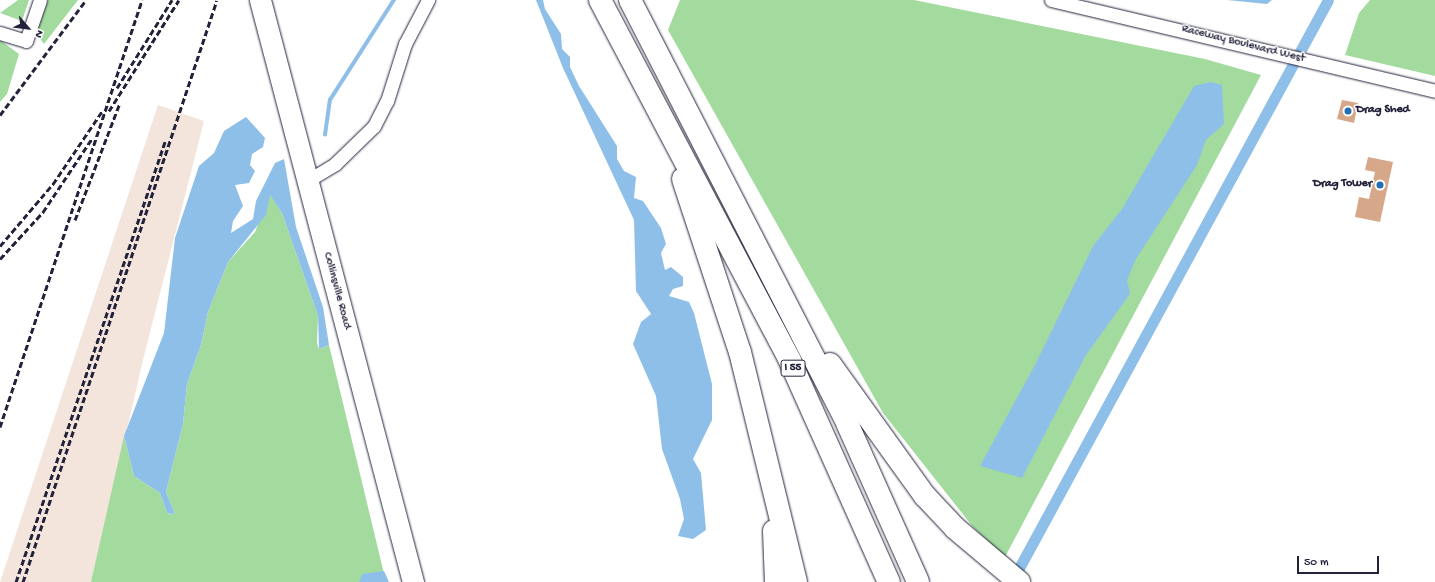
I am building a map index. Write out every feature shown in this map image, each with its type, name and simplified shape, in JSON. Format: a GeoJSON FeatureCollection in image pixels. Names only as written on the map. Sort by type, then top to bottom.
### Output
{"type":"FeatureCollection","features":[{"type":"Feature","properties":{"kind":"highway","name":"I 55"},"geometry":{"type":"LineString","coordinates":[[600,0],[790,361],[889,582]]}},
{"type":"Feature","properties":{"kind":"highway","name":"I 55"},"geometry":{"type":"LineString","coordinates":[[630,0],[847,423],[918,582]]}},
{"type":"Feature","properties":{"kind":"highway"},"geometry":{"type":"LineString","coordinates":[[683,160],[684,189],[723,291],[796,582]]}},
{"type":"Feature","properties":{"kind":"highway"},"geometry":{"type":"LineString","coordinates":[[800,331],[822,352],[890,451],[925,496],[990,559],[1019,582]]}},
{"type":"Feature","properties":{"kind":"highway"},"geometry":{"type":"LineString","coordinates":[[771,478],[776,582]]}},
{"type":"Feature","properties":{"kind":"main road","name":"Collinsville Road"},"geometry":{"type":"LineString","coordinates":[[260,0],[413,582]]}},
{"type":"Feature","properties":{"kind":"street"},"geometry":{"type":"LineString","coordinates":[[0,33],[26,41],[40,0]]}},
{"type":"Feature","properties":{"kind":"street"},"geometry":{"type":"LineString","coordinates":[[308,181],[335,164],[374,126],[387,101],[405,44],[428,0]]}},
{"type":"Feature","properties":{"kind":"street","name":"Raceway Boulevard West"},"geometry":{"type":"LineString","coordinates":[[1051,0],[1435,91]]}},
{"type":"Feature","properties":{"kind":"shaded area"},"geometry":{"type":"Polygon","coordinates":[[[158,105],[204,121],[143,360],[92,582],[0,582],[158,105]]]}},
{"type":"Feature","properties":{"kind":"green space"},"geometry":{"type":"Polygon","coordinates":[[[18,0],[29,0],[22,21],[0,13],[18,0]]]}},
{"type":"Feature","properties":{"kind":"green space"},"geometry":{"type":"Polygon","coordinates":[[[48,0],[78,0],[44,44],[36,33],[48,0]]]}},
{"type":"Feature","properties":{"kind":"green space"},"geometry":{"type":"Polygon","coordinates":[[[680,0],[914,0],[1205,59],[1261,75],[1005,557],[973,527],[883,413],[668,30],[680,0]]]}},
{"type":"Feature","properties":{"kind":"green space"},"geometry":{"type":"Polygon","coordinates":[[[1370,0],[1435,0],[1435,76],[1345,55],[1359,13],[1370,0]]]}},
{"type":"Feature","properties":{"kind":"green space"},"geometry":{"type":"Polygon","coordinates":[[[0,40],[19,54],[7,94],[0,102],[0,40]]]}},
{"type":"Feature","properties":{"kind":"green space"},"geometry":{"type":"Polygon","coordinates":[[[270,194],[282,213],[318,316],[317,343],[319,349],[329,345],[386,582],[91,582],[124,436],[134,476],[160,493],[167,513],[175,514],[166,492],[183,424],[187,384],[201,345],[208,312],[228,262],[255,232],[270,194]]]}},
{"type":"Feature","properties":{"kind":"water"},"geometry":{"type":"Polygon","coordinates":[[[536,0],[543,0],[545,9],[561,34],[562,49],[570,57],[570,67],[579,86],[617,146],[617,159],[624,171],[636,177],[634,198],[643,201],[661,228],[666,244],[661,253],[665,270],[671,267],[683,277],[683,286],[673,289],[669,296],[689,302],[694,313],[712,384],[712,420],[693,459],[701,473],[706,530],[693,539],[678,536],[684,519],[680,499],[662,449],[656,396],[633,344],[641,322],[651,314],[636,291],[634,220],[563,68],[536,0]]]}},
{"type":"Feature","properties":{"kind":"water"},"geometry":{"type":"Polygon","coordinates":[[[1227,0],[1272,0],[1267,4],[1227,0]]]}},
{"type":"Feature","properties":{"kind":"water"},"geometry":{"type":"Polygon","coordinates":[[[1211,82],[1222,85],[1224,124],[1206,140],[1197,165],[1136,259],[1127,280],[1130,294],[1086,355],[1022,478],[980,466],[1037,361],[1093,246],[1122,209],[1194,86],[1211,82]]]}},
{"type":"Feature","properties":{"kind":"water"},"geometry":{"type":"Polygon","coordinates":[[[246,117],[265,138],[263,147],[252,154],[250,165],[255,171],[249,183],[235,185],[243,206],[233,221],[231,233],[253,219],[256,201],[275,163],[284,159],[296,227],[323,307],[329,345],[319,349],[318,316],[282,213],[270,195],[266,215],[228,262],[208,312],[201,345],[187,384],[183,424],[166,492],[175,514],[167,513],[160,493],[134,476],[124,436],[164,333],[175,238],[199,166],[214,153],[224,131],[246,117]]]}},
{"type":"Feature","properties":{"kind":"water"},"geometry":{"type":"Polygon","coordinates":[[[384,571],[389,582],[359,582],[362,574],[384,571]]]}},
{"type":"Feature","properties":{"kind":"building","name":"Drag Shed"},"geometry":{"type":"Polygon","coordinates":[[[1342,100],[1358,103],[1354,123],[1337,119],[1342,100]]]}},
{"type":"Feature","properties":{"kind":"building","name":"Drag Tower"},"geometry":{"type":"Polygon","coordinates":[[[1368,157],[1393,162],[1380,222],[1355,217],[1359,197],[1369,199],[1375,172],[1365,170],[1368,157]]]}},
{"type":"Feature","properties":{"kind":"waterway"},"geometry":{"type":"LineString","coordinates":[[325,135],[330,100],[394,0]]}},
{"type":"Feature","properties":{"kind":"waterway"},"geometry":{"type":"LineString","coordinates":[[1012,581],[1328,0]]}},
{"type":"Feature","properties":{"kind":"railway"},"geometry":{"type":"LineString","coordinates":[[0,115],[86,0]]}},
{"type":"Feature","properties":{"kind":"railway"},"geometry":{"type":"LineString","coordinates":[[0,427],[142,0]]}},
{"type":"Feature","properties":{"kind":"railway"},"geometry":{"type":"LineString","coordinates":[[117,88],[172,0]]}},
{"type":"Feature","properties":{"kind":"railway"},"geometry":{"type":"LineString","coordinates":[[109,111],[179,0]]}},
{"type":"Feature","properties":{"kind":"railway"},"geometry":{"type":"LineString","coordinates":[[23,582],[217,0]]}},
{"type":"Feature","properties":{"kind":"railway"},"geometry":{"type":"LineString","coordinates":[[75,220],[120,103]]}},
{"type":"Feature","properties":{"kind":"railway"},"geometry":{"type":"LineString","coordinates":[[0,246],[53,184],[103,110]]}},
{"type":"Feature","properties":{"kind":"railway"},"geometry":{"type":"LineString","coordinates":[[0,259],[43,212],[93,137]]}},
{"type":"Feature","properties":{"kind":"railway"},"geometry":{"type":"LineString","coordinates":[[16,582],[165,141]]}},
{"type":"Feature","properties":{"kind":"place","name":"Drag Shed"},"geometry":{"type":"Point","coordinates":[1348,111]}},
{"type":"Feature","properties":{"kind":"place","name":"Drag Tower"},"geometry":{"type":"Point","coordinates":[1380,185]}}]}
